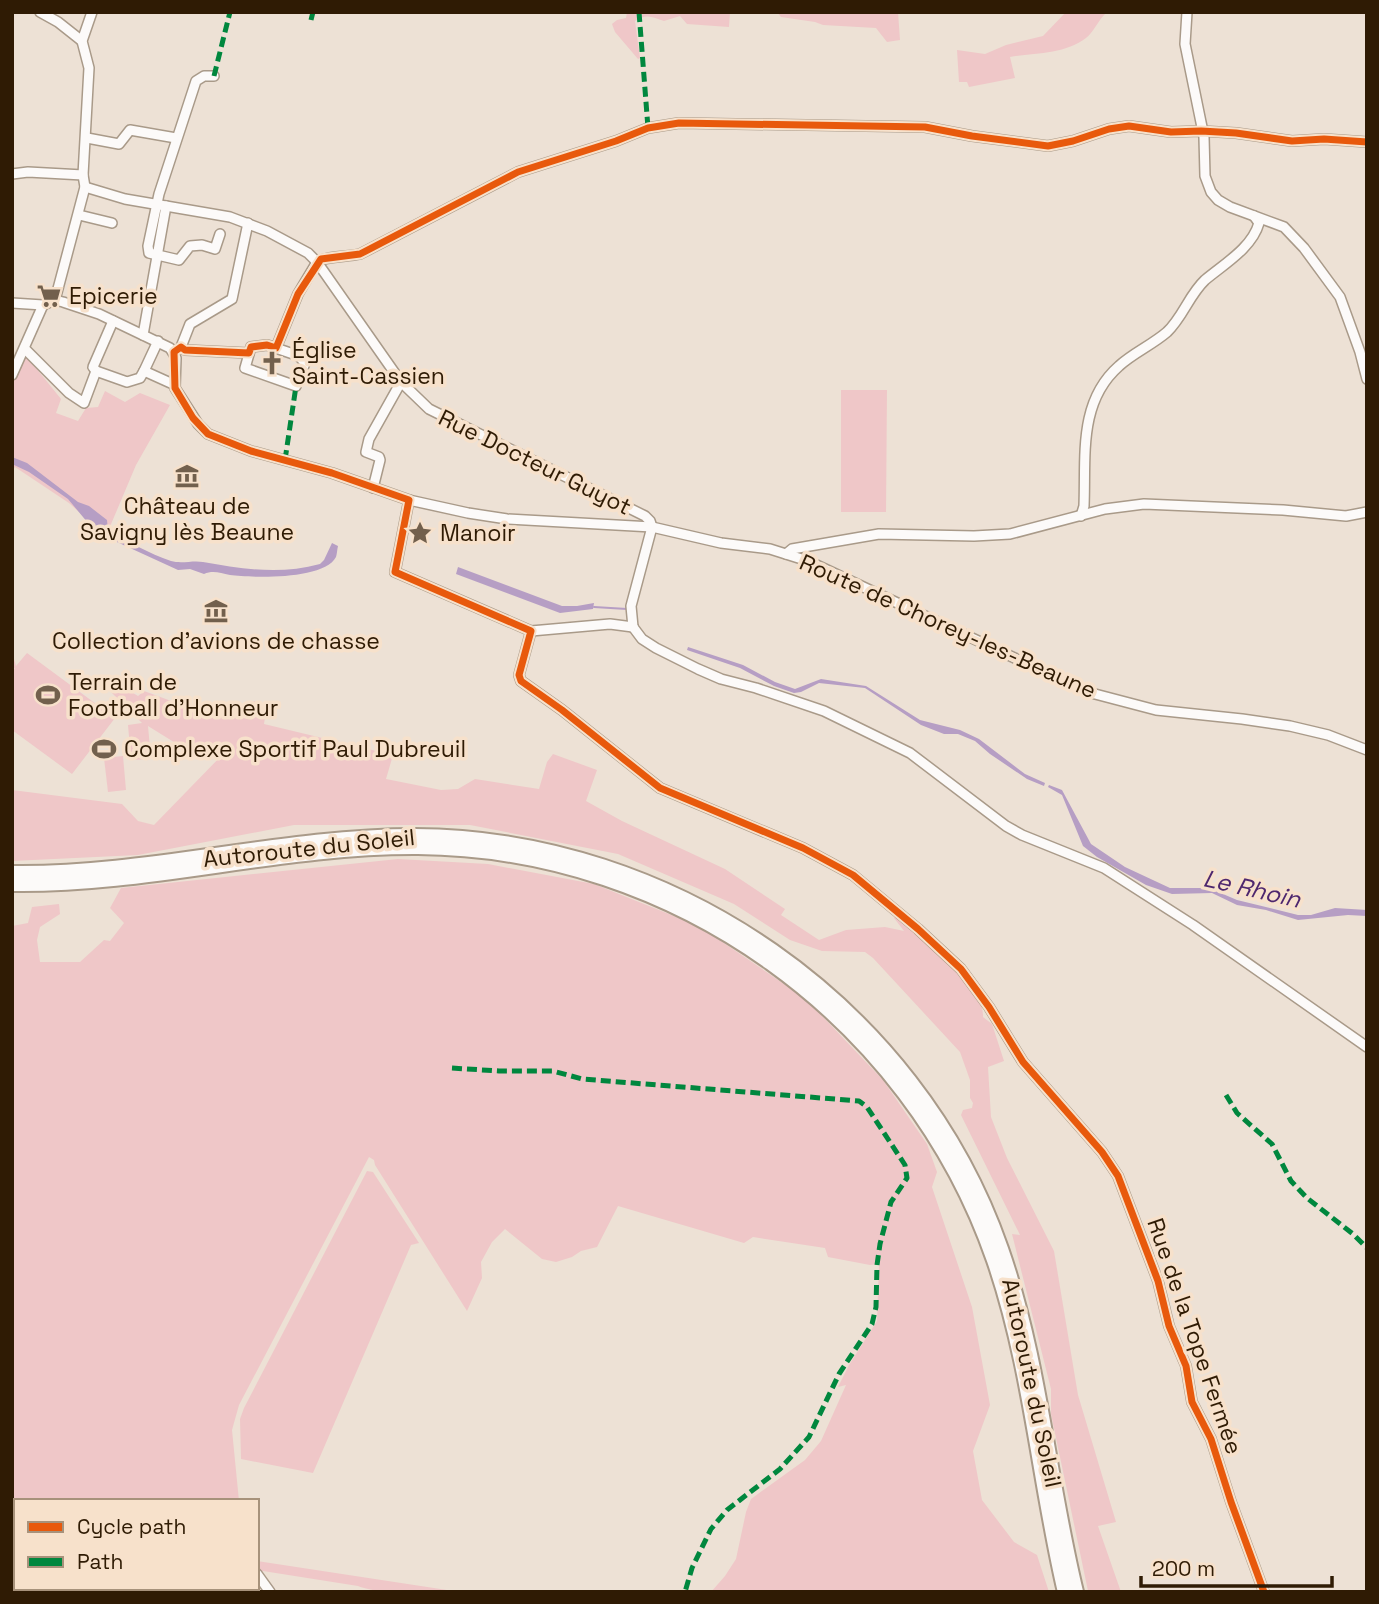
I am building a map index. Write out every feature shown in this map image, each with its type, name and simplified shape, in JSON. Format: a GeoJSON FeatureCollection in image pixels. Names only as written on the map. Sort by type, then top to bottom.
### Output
{"type":"FeatureCollection","features":[{"type":"Feature","properties":{"kind":"highway","name":"Autoroute du Soleil"},"geometry":{"type":"LineString","coordinates":[[12,873],[120,868],[357,838],[420,836],[470,839],[545,850],[617,870],[698,905],[764,944],[836,1001],[897,1066],[942,1128],[980,1198],[1000,1244],[1023,1324],[1076,1592]]}},
{"type":"Feature","properties":{"kind":"highway","name":"Autoroute du Soleil"},"geometry":{"type":"LineString","coordinates":[[12,884],[121,879],[345,850],[407,847],[469,849],[542,861],[614,881],[694,915],[753,950],[811,993],[847,1026],[881,1063],[933,1133],[968,1198],[992,1255],[1010,1314],[1065,1592]]}},
{"type":"Feature","properties":{"kind":"street"},"geometry":{"type":"LineString","coordinates":[[40,12],[58,17],[82,41],[89,68],[83,176],[85,187],[55,300]]}},
{"type":"Feature","properties":{"kind":"street"},"geometry":{"type":"LineString","coordinates":[[82,41],[92,12]]}},
{"type":"Feature","properties":{"kind":"street"},"geometry":{"type":"LineString","coordinates":[[1187,12],[1185,44],[1204,137],[1205,176],[1211,192],[1223,204],[1288,230],[1333,284],[1347,313],[1367,379]]}},
{"type":"Feature","properties":{"kind":"street"},"geometry":{"type":"LineString","coordinates":[[214,76],[204,76],[196,81],[176,138],[161,206],[148,246],[149,253],[179,260],[190,246],[202,245],[215,249],[220,234]]}},
{"type":"Feature","properties":{"kind":"street"},"geometry":{"type":"LineString","coordinates":[[276,348],[299,294],[317,262],[325,257],[338,258],[360,254],[519,172],[663,125],[731,123],[806,127],[925,127],[1048,146],[1129,126],[1171,132],[1236,133],[1292,141],[1324,139],[1367,142]]}},
{"type":"Feature","properties":{"kind":"street"},"geometry":{"type":"LineString","coordinates":[[87,138],[119,144],[130,131],[176,138]]}},
{"type":"Feature","properties":{"kind":"street"},"geometry":{"type":"LineString","coordinates":[[12,174],[28,172],[83,176]]}},
{"type":"Feature","properties":{"kind":"street"},"geometry":{"type":"LineString","coordinates":[[85,187],[161,206],[230,217],[308,253],[317,262]]}},
{"type":"Feature","properties":{"kind":"street"},"geometry":{"type":"LineString","coordinates":[[79,215],[112,223]]}},
{"type":"Feature","properties":{"kind":"street"},"geometry":{"type":"LineString","coordinates":[[1081,516],[1084,506],[1088,419],[1096,393],[1122,363],[1168,331],[1201,284],[1251,239],[1259,223],[1254,216]]}},
{"type":"Feature","properties":{"kind":"street"},"geometry":{"type":"LineString","coordinates":[[144,371],[175,385],[178,350],[190,324],[232,299],[248,223]]}},
{"type":"Feature","properties":{"kind":"street"},"geometry":{"type":"LineString","coordinates":[[144,335],[158,255]]}},
{"type":"Feature","properties":{"kind":"street","name":"Rue Docteur Guyot"},"geometry":{"type":"LineString","coordinates":[[317,262],[401,382],[429,409],[645,516],[652,527]]}},
{"type":"Feature","properties":{"kind":"street"},"geometry":{"type":"LineString","coordinates":[[12,303],[43,304],[55,300],[113,321],[178,350],[249,353]]}},
{"type":"Feature","properties":{"kind":"street"},"geometry":{"type":"LineString","coordinates":[[12,375],[43,304]]}},
{"type":"Feature","properties":{"kind":"street"},"geometry":{"type":"LineString","coordinates":[[113,321],[93,367],[96,371],[127,382],[140,379],[158,341]]}},
{"type":"Feature","properties":{"kind":"street"},"geometry":{"type":"LineString","coordinates":[[267,345],[299,356],[305,363],[296,386],[245,368],[249,353],[251,347],[267,345]]}},
{"type":"Feature","properties":{"kind":"street"},"geometry":{"type":"LineString","coordinates":[[25,349],[69,393],[84,403],[96,371]]}},
{"type":"Feature","properties":{"kind":"street"},"geometry":{"type":"LineString","coordinates":[[373,488],[380,460],[379,457],[366,452],[369,439],[401,382]]}},
{"type":"Feature","properties":{"kind":"street","name":"Route de Chorey-les-Beaune"},"geometry":{"type":"LineString","coordinates":[[175,385],[193,418],[208,434],[251,451],[332,473],[409,500],[500,518],[652,527],[710,540],[770,549],[831,572],[1095,694],[1168,713],[1242,719],[1299,728],[1367,750]]}},
{"type":"Feature","properties":{"kind":"street"},"geometry":{"type":"LineString","coordinates":[[409,500],[396,566],[531,631],[610,624],[633,627]]}},
{"type":"Feature","properties":{"kind":"street"},"geometry":{"type":"LineString","coordinates":[[786,554],[792,549],[879,534],[994,536],[1020,532],[1105,509],[1144,504],[1283,510],[1346,516],[1367,512]]}},
{"type":"Feature","properties":{"kind":"street"},"geometry":{"type":"LineString","coordinates":[[652,527],[631,606],[633,627],[642,639],[721,679],[756,688],[852,723],[918,758],[1006,826],[1022,835],[1088,860],[1138,888],[1367,1046]]}},
{"type":"Feature","properties":{"kind":"street","name":"Rue de la Tope Fermée"},"geometry":{"type":"LineString","coordinates":[[531,631],[519,675],[521,681],[660,788],[815,854],[845,869],[864,883],[961,969],[989,1007],[1023,1062],[1102,1152],[1122,1185],[1158,1281],[1170,1326],[1188,1371],[1192,1402],[1211,1439],[1230,1502],[1264,1592]]}},
{"type":"Feature","properties":{"kind":"street"},"geometry":{"type":"LineString","coordinates":[[259,1577],[270,1592]]}},
{"type":"Feature","properties":{"kind":"shaded area"},"geometry":{"type":"Polygon","coordinates":[[[627,12],[730,12],[729,27],[687,24],[680,16],[664,21],[650,16],[643,17],[635,21],[638,59],[615,32],[612,24],[626,18],[627,12]]]}},
{"type":"Feature","properties":{"kind":"shaded area"},"geometry":{"type":"Polygon","coordinates":[[[777,12],[898,12],[900,40],[887,42],[876,28],[823,25],[781,17],[777,12]]]}},
{"type":"Feature","properties":{"kind":"shaded area"},"geometry":{"type":"Polygon","coordinates":[[[1066,12],[1107,12],[1089,35],[1078,43],[1059,50],[1010,57],[1015,78],[969,87],[967,82],[959,82],[957,50],[985,54],[1006,45],[1043,36],[1066,12]]]}},
{"type":"Feature","properties":{"kind":"shaded area"},"geometry":{"type":"Polygon","coordinates":[[[23,352],[61,399],[56,413],[78,421],[86,408],[98,407],[105,391],[125,402],[140,393],[170,405],[136,465],[106,536],[69,503],[15,467],[12,472],[12,379],[23,352]]]}},
{"type":"Feature","properties":{"kind":"shaded area"},"geometry":{"type":"Polygon","coordinates":[[[841,390],[887,390],[886,512],[841,512],[841,390]]]}},
{"type":"Feature","properties":{"kind":"shaded area"},"geometry":{"type":"Polygon","coordinates":[[[12,457],[27,463],[78,502],[89,506],[107,520],[108,531],[171,561],[262,570],[290,569],[320,564],[332,543],[338,546],[336,557],[318,570],[287,576],[241,576],[214,572],[204,574],[190,569],[178,570],[106,537],[88,523],[68,499],[29,472],[12,464],[12,457]]]}},
{"type":"Feature","properties":{"kind":"shaded area"},"geometry":{"type":"Polygon","coordinates":[[[458,567],[562,606],[594,603],[593,609],[560,613],[456,574],[458,567]]]}},
{"type":"Feature","properties":{"kind":"shaded area"},"geometry":{"type":"Polygon","coordinates":[[[688,647],[743,665],[795,689],[821,679],[866,686],[920,720],[960,730],[979,739],[1025,774],[1045,783],[1044,786],[1027,779],[975,741],[921,725],[865,688],[819,683],[794,693],[740,668],[687,650],[688,647]]]}},
{"type":"Feature","properties":{"kind":"shaded area","name":"Terrain de Football d'Honneur"},"geometry":{"type":"Polygon","coordinates":[[[12,652],[16,666],[27,653],[115,718],[72,774],[12,730],[12,672],[15,668],[12,668],[12,652]]]}},
{"type":"Feature","properties":{"kind":"shaded area"},"geometry":{"type":"Polygon","coordinates":[[[110,679],[138,696],[144,691],[212,716],[243,718],[254,701],[267,704],[264,724],[393,755],[386,779],[441,790],[458,789],[475,779],[539,789],[547,762],[553,754],[597,770],[586,801],[622,821],[725,869],[785,909],[781,915],[819,940],[846,930],[885,927],[904,931],[894,918],[899,913],[964,976],[981,1004],[983,1017],[992,1024],[1004,1061],[988,1067],[991,1117],[1007,1158],[1054,1251],[1078,1395],[1116,1522],[1098,1526],[1121,1592],[1088,1591],[1051,1414],[1051,1389],[1012,1234],[1020,1235],[961,1115],[963,1110],[972,1108],[973,1103],[970,1098],[970,1080],[960,1052],[873,958],[865,952],[822,951],[790,940],[734,904],[618,854],[470,825],[294,825],[138,855],[12,861],[12,790],[122,804],[138,821],[154,825],[223,754],[198,757],[148,726],[151,759],[131,760],[128,725],[142,723],[102,683],[110,679]]]}},
{"type":"Feature","properties":{"kind":"shaded area"},"geometry":{"type":"Polygon","coordinates":[[[123,756],[126,790],[108,792],[104,758],[123,756]]]}},
{"type":"Feature","properties":{"kind":"shaded area"},"geometry":{"type":"Polygon","coordinates":[[[1049,785],[1062,790],[1091,844],[1125,867],[1170,888],[1209,888],[1237,900],[1298,915],[1311,915],[1335,908],[1367,910],[1367,916],[1298,920],[1237,905],[1212,893],[1172,894],[1146,885],[1083,846],[1062,795],[1048,787],[1049,785]]]}},
{"type":"Feature","properties":{"kind":"shaded area"},"geometry":{"type":"Polygon","coordinates":[[[398,859],[488,864],[594,884],[699,926],[806,999],[883,1080],[927,1144],[937,1172],[932,1187],[972,1307],[990,1405],[973,1451],[982,1500],[1014,1542],[1037,1555],[1049,1592],[711,1592],[736,1559],[751,1499],[805,1460],[821,1441],[846,1385],[838,1387],[877,1321],[879,1264],[870,1265],[828,1257],[825,1248],[753,1237],[744,1243],[618,1206],[597,1247],[556,1262],[542,1259],[505,1229],[492,1242],[481,1262],[482,1278],[467,1311],[374,1160],[369,1157],[239,1405],[232,1430],[239,1499],[14,1499],[14,1590],[183,1590],[12,1592],[12,926],[28,923],[32,907],[59,904],[60,914],[40,927],[37,940],[40,962],[80,962],[104,940],[110,941],[124,923],[110,908],[121,888],[398,859]]]}},
{"type":"Feature","properties":{"kind":"shaded area"},"geometry":{"type":"Polygon","coordinates":[[[367,1171],[373,1172],[419,1243],[411,1245],[313,1473],[241,1459],[240,1419],[244,1408],[367,1171]]]}},
{"type":"Feature","properties":{"kind":"shaded area"},"geometry":{"type":"Polygon","coordinates":[[[259,1561],[460,1592],[379,1591],[263,1571],[260,1573],[259,1561]]]}},
{"type":"Feature","properties":{"kind":"waterway","name":"Le Rhoin"},"geometry":{"type":"LineString","coordinates":[[594,607],[627,609]]}},
{"type":"Feature","properties":{"kind":"marked path"},"geometry":{"type":"LineString","coordinates":[[214,76],[230,12]]}},
{"type":"Feature","properties":{"kind":"marked path"},"geometry":{"type":"LineString","coordinates":[[311,20],[313,12]]}},
{"type":"Feature","properties":{"kind":"marked path"},"geometry":{"type":"LineString","coordinates":[[639,12],[648,128]]}},
{"type":"Feature","properties":{"kind":"marked path"},"geometry":{"type":"LineString","coordinates":[[285,460],[296,386]]}},
{"type":"Feature","properties":{"kind":"marked path"},"geometry":{"type":"LineString","coordinates":[[452,1068],[553,1071],[582,1079],[859,1101],[867,1107],[905,1165],[907,1178],[891,1202],[880,1244],[876,1307],[872,1324],[839,1374],[809,1437],[780,1469],[727,1510],[711,1529],[692,1568],[685,1592]]}},
{"type":"Feature","properties":{"kind":"marked path"},"geometry":{"type":"LineString","coordinates":[[1226,1095],[1237,1113],[1272,1144],[1291,1181],[1307,1198],[1367,1248]]}},
{"type":"Feature","properties":{"kind":"cycle path"},"geometry":{"type":"LineString","coordinates":[[1264,1592],[1211,1439],[1192,1402],[1186,1366],[1169,1326],[1158,1281],[1118,1176],[1102,1152],[1023,1062],[989,1007],[961,969],[853,875],[803,848],[660,788],[521,681],[519,675],[531,631],[395,572],[409,500],[332,473],[251,451],[208,434],[193,418],[175,388],[174,352],[181,347],[185,350],[249,353],[251,347],[267,345],[276,348],[298,294],[321,259],[360,254],[518,172],[648,128],[679,123],[925,127],[1048,146],[1129,126],[1171,132],[1236,133],[1292,141],[1324,139],[1367,142]]}},
{"type":"Feature","properties":{"kind":"place","name":"Epicerie"},"geometry":{"type":"Point","coordinates":[49,296]}},
{"type":"Feature","properties":{"kind":"place","name":"Église Saint-Cassien"},"geometry":{"type":"Point","coordinates":[272,363]}},
{"type":"Feature","properties":{"kind":"place","name":"Château de Savigny lès Beaune"},"geometry":{"type":"Point","coordinates":[187,476]}},
{"type":"Feature","properties":{"kind":"place","name":"Manoir"},"geometry":{"type":"Point","coordinates":[420,533]}},
{"type":"Feature","properties":{"kind":"place","name":"Collection d'avions de chasse"},"geometry":{"type":"Point","coordinates":[216,611]}},
{"type":"Feature","properties":{"kind":"place","name":"Terrain de Football d'Honneur"},"geometry":{"type":"Point","coordinates":[48,695]}},
{"type":"Feature","properties":{"kind":"place","name":"Complexe Sportif Paul Dubreuil"},"geometry":{"type":"Point","coordinates":[104,749]}}]}
